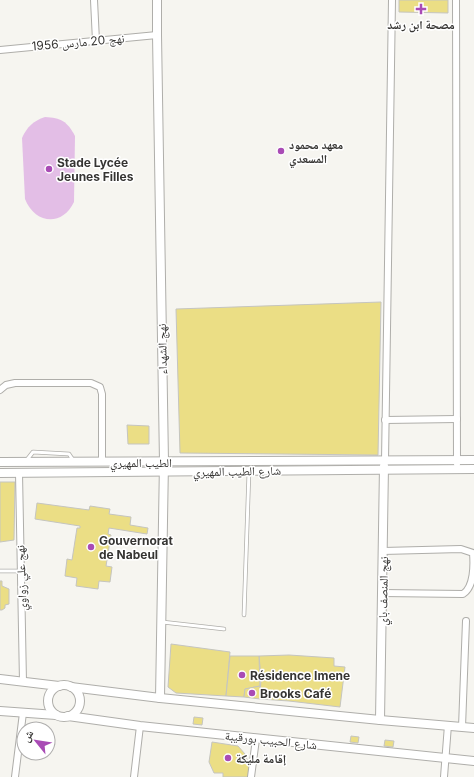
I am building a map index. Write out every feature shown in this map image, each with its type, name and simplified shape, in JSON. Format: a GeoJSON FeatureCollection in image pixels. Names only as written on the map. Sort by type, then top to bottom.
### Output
{"type":"FeatureCollection","features":[{"type":"Feature","properties":{"kind":"street"},"geometry":{"type":"LineString","coordinates":[[94,0],[96,41]]}},
{"type":"Feature","properties":{"kind":"street","name":"نهج الشهداء"},"geometry":{"type":"LineString","coordinates":[[158,0],[157,35],[164,462],[160,698]]}},
{"type":"Feature","properties":{"kind":"street"},"geometry":{"type":"LineString","coordinates":[[384,461],[392,0]]}},
{"type":"Feature","properties":{"kind":"street"},"geometry":{"type":"LineString","coordinates":[[456,0],[457,469]]}},
{"type":"Feature","properties":{"kind":"street","name":"نهج 20 مارس 1956"},"geometry":{"type":"LineString","coordinates":[[0,50],[157,35]]}},
{"type":"Feature","properties":{"kind":"street"},"geometry":{"type":"LineString","coordinates":[[0,390],[6,385],[15,383],[91,383],[100,387],[102,394],[102,462]]}},
{"type":"Feature","properties":{"kind":"street"},"geometry":{"type":"LineString","coordinates":[[385,420],[457,419]]}},
{"type":"Feature","properties":{"kind":"street","name":"الطيب المهيري"},"geometry":{"type":"LineString","coordinates":[[0,462],[474,460]]}},
{"type":"Feature","properties":{"kind":"street","name":"نهج المنصف باي"},"geometry":{"type":"LineString","coordinates":[[380,720],[384,461]]}},
{"type":"Feature","properties":{"kind":"street","name":"شارع الطيب المهيري"},"geometry":{"type":"LineString","coordinates":[[0,473],[474,469]]}},
{"type":"Feature","properties":{"kind":"street","name":"نهج علي زواوي"},"geometry":{"type":"LineString","coordinates":[[19,473],[23,682]]}},
{"type":"Feature","properties":{"kind":"street"},"geometry":{"type":"LineString","coordinates":[[383,551],[461,549],[473,553],[474,568],[472,583],[463,594],[383,593]]}},
{"type":"Feature","properties":{"kind":"street"},"geometry":{"type":"LineString","coordinates":[[462,727],[466,621]]}},
{"type":"Feature","properties":{"kind":"street"},"geometry":{"type":"LineString","coordinates":[[0,680],[59,686],[65,685],[160,698],[474,728]]}},
{"type":"Feature","properties":{"kind":"street"},"geometry":{"type":"LineString","coordinates":[[56,715],[48,706],[48,699],[54,689],[59,686]]}},
{"type":"Feature","properties":{"kind":"street"},"geometry":{"type":"LineString","coordinates":[[0,711],[56,715],[62,717],[68,716],[74,713],[79,703],[79,697],[76,691],[71,687]]}},
{"type":"Feature","properties":{"kind":"street"},"geometry":{"type":"LineString","coordinates":[[15,777],[22,713]]}},
{"type":"Feature","properties":{"kind":"street","name":"شارع الحبيب بورقيبة"},"geometry":{"type":"LineString","coordinates":[[68,716],[256,739],[474,761]]}},
{"type":"Feature","properties":{"kind":"street"},"geometry":{"type":"LineString","coordinates":[[444,777],[448,725]]}},
{"type":"Feature","properties":{"kind":"street"},"geometry":{"type":"LineString","coordinates":[[134,777],[140,726]]}},
{"type":"Feature","properties":{"kind":"street"},"geometry":{"type":"LineString","coordinates":[[252,777],[256,739]]}},
{"type":"Feature","properties":{"kind":"lane"},"geometry":{"type":"LineString","coordinates":[[244,615],[249,471]]}},
{"type":"Feature","properties":{"kind":"lane"},"geometry":{"type":"LineString","coordinates":[[0,571],[21,571]]}},
{"type":"Feature","properties":{"kind":"lane"},"geometry":{"type":"LineString","coordinates":[[162,622],[224,629]]}},
{"type":"Feature","properties":{"kind":"shaded area","name":"Stade Lycée Jeunes Filles"},"geometry":{"type":"Polygon","coordinates":[[[45,117],[63,121],[75,136],[74,202],[63,216],[56,219],[42,218],[35,214],[25,199],[22,138],[31,125],[37,120],[45,117]]]}},
{"type":"Feature","properties":{"kind":"building"},"geometry":{"type":"Polygon","coordinates":[[[399,0],[448,0],[448,13],[399,12],[399,0]]]}},
{"type":"Feature","properties":{"kind":"building"},"geometry":{"type":"Polygon","coordinates":[[[381,302],[378,455],[180,453],[176,309],[381,302]]]}},
{"type":"Feature","properties":{"kind":"building"},"geometry":{"type":"Polygon","coordinates":[[[127,425],[149,426],[149,444],[128,444],[127,425]]]}},
{"type":"Feature","properties":{"kind":"building"},"geometry":{"type":"Polygon","coordinates":[[[0,482],[15,482],[14,540],[0,542],[0,482]]]}},
{"type":"Feature","properties":{"kind":"building","name":"Gouvernorat de Nabeul"},"geometry":{"type":"Polygon","coordinates":[[[37,503],[89,510],[90,506],[110,509],[109,514],[131,517],[130,525],[148,528],[147,534],[109,528],[108,534],[111,535],[106,566],[112,567],[110,582],[99,581],[98,589],[76,586],[77,578],[65,576],[67,559],[72,560],[77,528],[80,528],[80,526],[35,519],[37,503]]]}},
{"type":"Feature","properties":{"kind":"building"},"geometry":{"type":"Polygon","coordinates":[[[0,581],[2,581],[2,586],[9,589],[9,604],[5,605],[5,608],[2,610],[0,610],[0,581]]]}},
{"type":"Feature","properties":{"kind":"building"},"geometry":{"type":"Polygon","coordinates":[[[171,644],[230,652],[226,696],[176,693],[168,687],[171,644]]]}},
{"type":"Feature","properties":{"kind":"building"},"geometry":{"type":"Polygon","coordinates":[[[289,655],[334,658],[334,666],[345,667],[340,707],[260,699],[261,678],[259,656],[289,655]]]}},
{"type":"Feature","properties":{"kind":"building","name":"Résidence Imene"},"geometry":{"type":"Polygon","coordinates":[[[230,656],[259,656],[260,686],[245,689],[244,697],[226,696],[230,656]]]}},
{"type":"Feature","properties":{"kind":"building","name":"Brooks Café"},"geometry":{"type":"Polygon","coordinates":[[[260,686],[260,699],[244,697],[245,689],[260,686]]]}},
{"type":"Feature","properties":{"kind":"building"},"geometry":{"type":"Polygon","coordinates":[[[194,717],[203,718],[202,725],[193,724],[194,717]]]}},
{"type":"Feature","properties":{"kind":"building"},"geometry":{"type":"Polygon","coordinates":[[[351,736],[359,737],[358,743],[350,742],[351,736]]]}},
{"type":"Feature","properties":{"kind":"building"},"geometry":{"type":"Polygon","coordinates":[[[385,740],[394,741],[393,747],[384,746],[385,740]]]}},
{"type":"Feature","properties":{"kind":"building","name":"إقامة مليكة"},"geometry":{"type":"Polygon","coordinates":[[[212,742],[238,746],[245,754],[250,768],[250,777],[223,777],[223,773],[214,773],[209,762],[212,742]]]}},
{"type":"Feature","properties":{"kind":"place","name":"مصحة ابن رشد"},"geometry":{"type":"Point","coordinates":[421,9]}},
{"type":"Feature","properties":{"kind":"place","name":"معهد محمود المسعدي"},"geometry":{"type":"Point","coordinates":[281,151]}},
{"type":"Feature","properties":{"kind":"place","name":"Stade Lycée Jeunes Filles"},"geometry":{"type":"Point","coordinates":[49,169]}},
{"type":"Feature","properties":{"kind":"place","name":"Gouvernorat de Nabeul"},"geometry":{"type":"Point","coordinates":[91,547]}},
{"type":"Feature","properties":{"kind":"place","name":"Résidence Imene"},"geometry":{"type":"Point","coordinates":[242,675]}},
{"type":"Feature","properties":{"kind":"place","name":"Brooks Café"},"geometry":{"type":"Point","coordinates":[252,693]}},
{"type":"Feature","properties":{"kind":"place","name":"إقامة مليكة"},"geometry":{"type":"Point","coordinates":[228,758]}}]}
